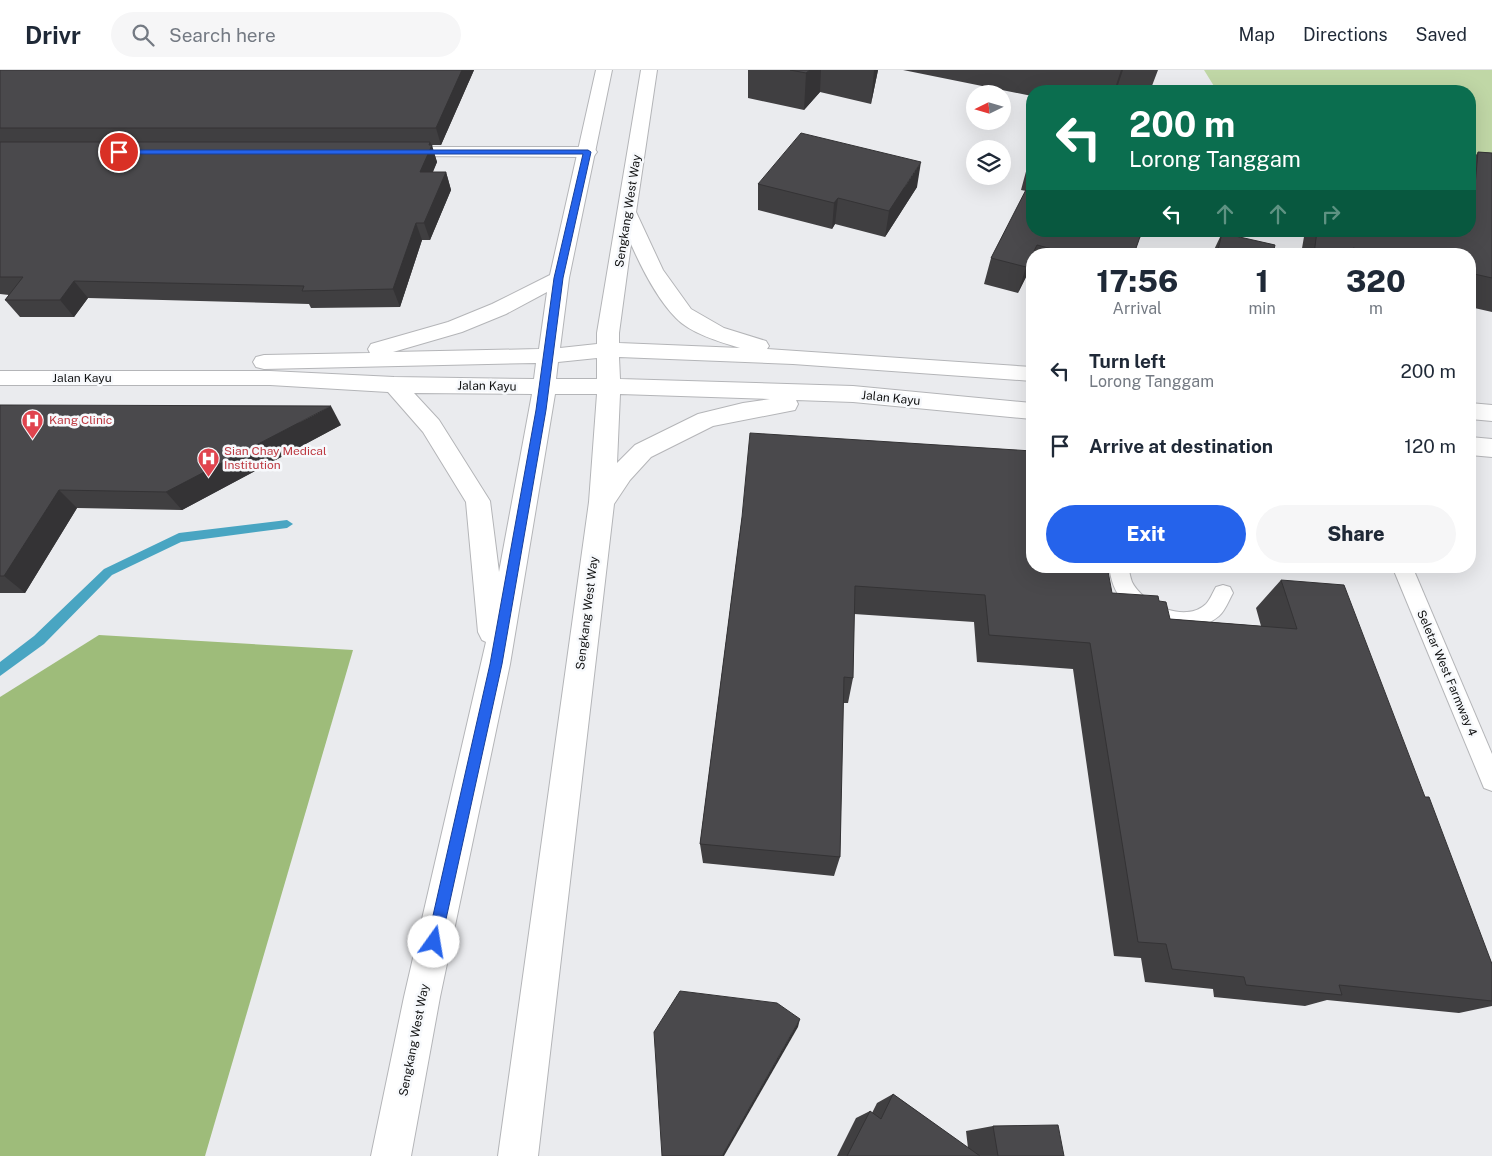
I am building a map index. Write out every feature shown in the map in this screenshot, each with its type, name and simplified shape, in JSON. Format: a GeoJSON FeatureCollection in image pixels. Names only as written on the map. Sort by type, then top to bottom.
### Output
{"type":"FeatureCollection","features":[{"type":"Feature","properties":{"kind":"main road","name":"Sengkang West Way"},"geometry":{"type":"LineString","coordinates":[[391,1156],[422,997],[496,664],[544,386],[559,278],[588,152],[604,70]]}},
{"type":"Feature","properties":{"kind":"main road","name":"Sengkang West Way"},"geometry":{"type":"LineString","coordinates":[[518,1156],[602,502],[609,411],[607,350],[649,70]]}},
{"type":"Feature","properties":{"kind":"main road"},"geometry":{"type":"LineString","coordinates":[[378,152],[588,152]]}},
{"type":"Feature","properties":{"kind":"main road"},"geometry":{"type":"LineString","coordinates":[[628,212],[653,271],[684,314],[716,333],[793,357]]}},
{"type":"Feature","properties":{"kind":"main road"},"geometry":{"type":"LineString","coordinates":[[345,360],[455,327],[499,309],[559,278]]}},
{"type":"Feature","properties":{"kind":"main road","name":"Jalan Kayu"},"geometry":{"type":"LineString","coordinates":[[0,363],[232,363],[548,356],[607,350],[793,357],[1026,374]]}},
{"type":"Feature","properties":{"kind":"main road","name":"Jalan Kayu"},"geometry":{"type":"LineString","coordinates":[[0,378],[270,378],[394,385],[609,387],[853,394],[1026,411]]}},
{"type":"Feature","properties":{"kind":"main road"},"geometry":{"type":"LineString","coordinates":[[394,385],[431,426],[478,501],[496,664]]}},
{"type":"Feature","properties":{"kind":"main road"},"geometry":{"type":"LineString","coordinates":[[602,502],[621,474],[642,451],[706,420],[742,411],[853,394]]}},
{"type":"Feature","properties":{"kind":"main road"},"geometry":{"type":"LineString","coordinates":[[1476,412],[1492,413]]}},
{"type":"Feature","properties":{"kind":"main road"},"geometry":{"type":"LineString","coordinates":[[1476,447],[1492,448]]}},
{"type":"Feature","properties":{"kind":"lane"},"geometry":{"type":"LineString","coordinates":[[1119,573],[1123,585],[1132,598],[1146,609],[1162,616],[1180,620],[1196,619],[1210,614],[1219,605],[1222,593]]}},
{"type":"Feature","properties":{"kind":"lane","name":"Seletar West Farmway 4"},"geometry":{"type":"LineString","coordinates":[[1405,573],[1492,780]]}},
{"type":"Feature","properties":{"kind":"green space"},"geometry":{"type":"Polygon","coordinates":[[[1204,70],[1492,70],[1492,177],[1476,177],[1476,85],[1213,85],[1204,70]]]}},
{"type":"Feature","properties":{"kind":"green space"},"geometry":{"type":"Polygon","coordinates":[[[99,635],[353,650],[205,1156],[0,1156],[0,697],[99,635]]]}},
{"type":"Feature","properties":{"kind":"building"},"geometry":{"type":"Polygon","coordinates":[[[0,70],[462,70],[436,128],[0,128],[0,70]]]}},
{"type":"Feature","properties":{"kind":"building"},"geometry":{"type":"Polygon","coordinates":[[[790,70],[810,70],[806,73],[790,70]]]}},
{"type":"Feature","properties":{"kind":"building"},"geometry":{"type":"Polygon","coordinates":[[[801,133],[921,162],[889,211],[838,198],[834,203],[758,184],[801,133]]]}},
{"type":"Feature","properties":{"kind":"building"},"geometry":{"type":"Polygon","coordinates":[[[0,142],[430,142],[429,145],[432,145],[420,172],[446,172],[424,223],[416,223],[393,289],[302,291],[304,286],[74,281],[60,300],[5,300],[23,277],[0,277],[0,142]]]}},
{"type":"Feature","properties":{"kind":"building"},"geometry":{"type":"Polygon","coordinates":[[[1478,152],[1492,153],[1492,278],[1476,274],[1476,248],[1315,248],[1316,237],[1476,237],[1478,152]]]}},
{"type":"Feature","properties":{"kind":"building"},"geometry":{"type":"Polygon","coordinates":[[[1026,190],[1026,237],[1140,237],[1136,248],[1048,248],[1037,245],[1036,248],[1026,248],[1026,267],[991,258],[1026,190]]]}},
{"type":"Feature","properties":{"kind":"building"},"geometry":{"type":"Polygon","coordinates":[[[1221,237],[1240,237],[1275,245],[1274,248],[1218,248],[1221,237]]]}},
{"type":"Feature","properties":{"kind":"building"},"geometry":{"type":"Polygon","coordinates":[[[0,405],[331,406],[166,492],[59,490],[4,576],[0,576],[0,405]]]}},
{"type":"Feature","properties":{"kind":"building"},"geometry":{"type":"Polygon","coordinates":[[[750,433],[1026,451],[1026,573],[1108,573],[1112,593],[1158,596],[1159,601],[1166,602],[1170,619],[1297,629],[1281,580],[1344,585],[1425,797],[1429,797],[1492,964],[1492,1001],[1339,985],[1342,995],[1246,985],[1244,977],[1172,969],[1166,944],[1138,942],[1090,643],[989,635],[985,595],[855,586],[853,678],[844,677],[840,857],[700,844],[742,517],[750,433]]]}},
{"type":"Feature","properties":{"kind":"building"},"geometry":{"type":"Polygon","coordinates":[[[680,991],[777,1003],[800,1019],[722,1156],[662,1156],[654,1032],[680,991]]]}},
{"type":"Feature","properties":{"kind":"building"},"geometry":{"type":"Polygon","coordinates":[[[893,1094],[980,1156],[847,1156],[870,1111],[881,1119],[893,1094]]]}},
{"type":"Feature","properties":{"kind":"building"},"geometry":{"type":"Polygon","coordinates":[[[1058,1125],[1064,1156],[998,1156],[993,1126],[1058,1125]]]}},
{"type":"Feature","properties":{"kind":"waterway"},"geometry":{"type":"LineString","coordinates":[[0,670],[39,640],[108,572],[179,538],[287,524]]}},
{"type":"Feature","properties":{"kind":"place","name":"Kang Clinic"},"geometry":{"type":"Point","coordinates":[33,439]}},
{"type":"Feature","properties":{"kind":"place","name":"Sian Chay Medical Institution"},"geometry":{"type":"Point","coordinates":[208,477]}},
{"type":"Feature","properties":{"kind":"route"},"geometry":{"type":"LineString","coordinates":[[119,152],[588,152],[559,278],[541,410],[496,664],[434,942]]}}]}
